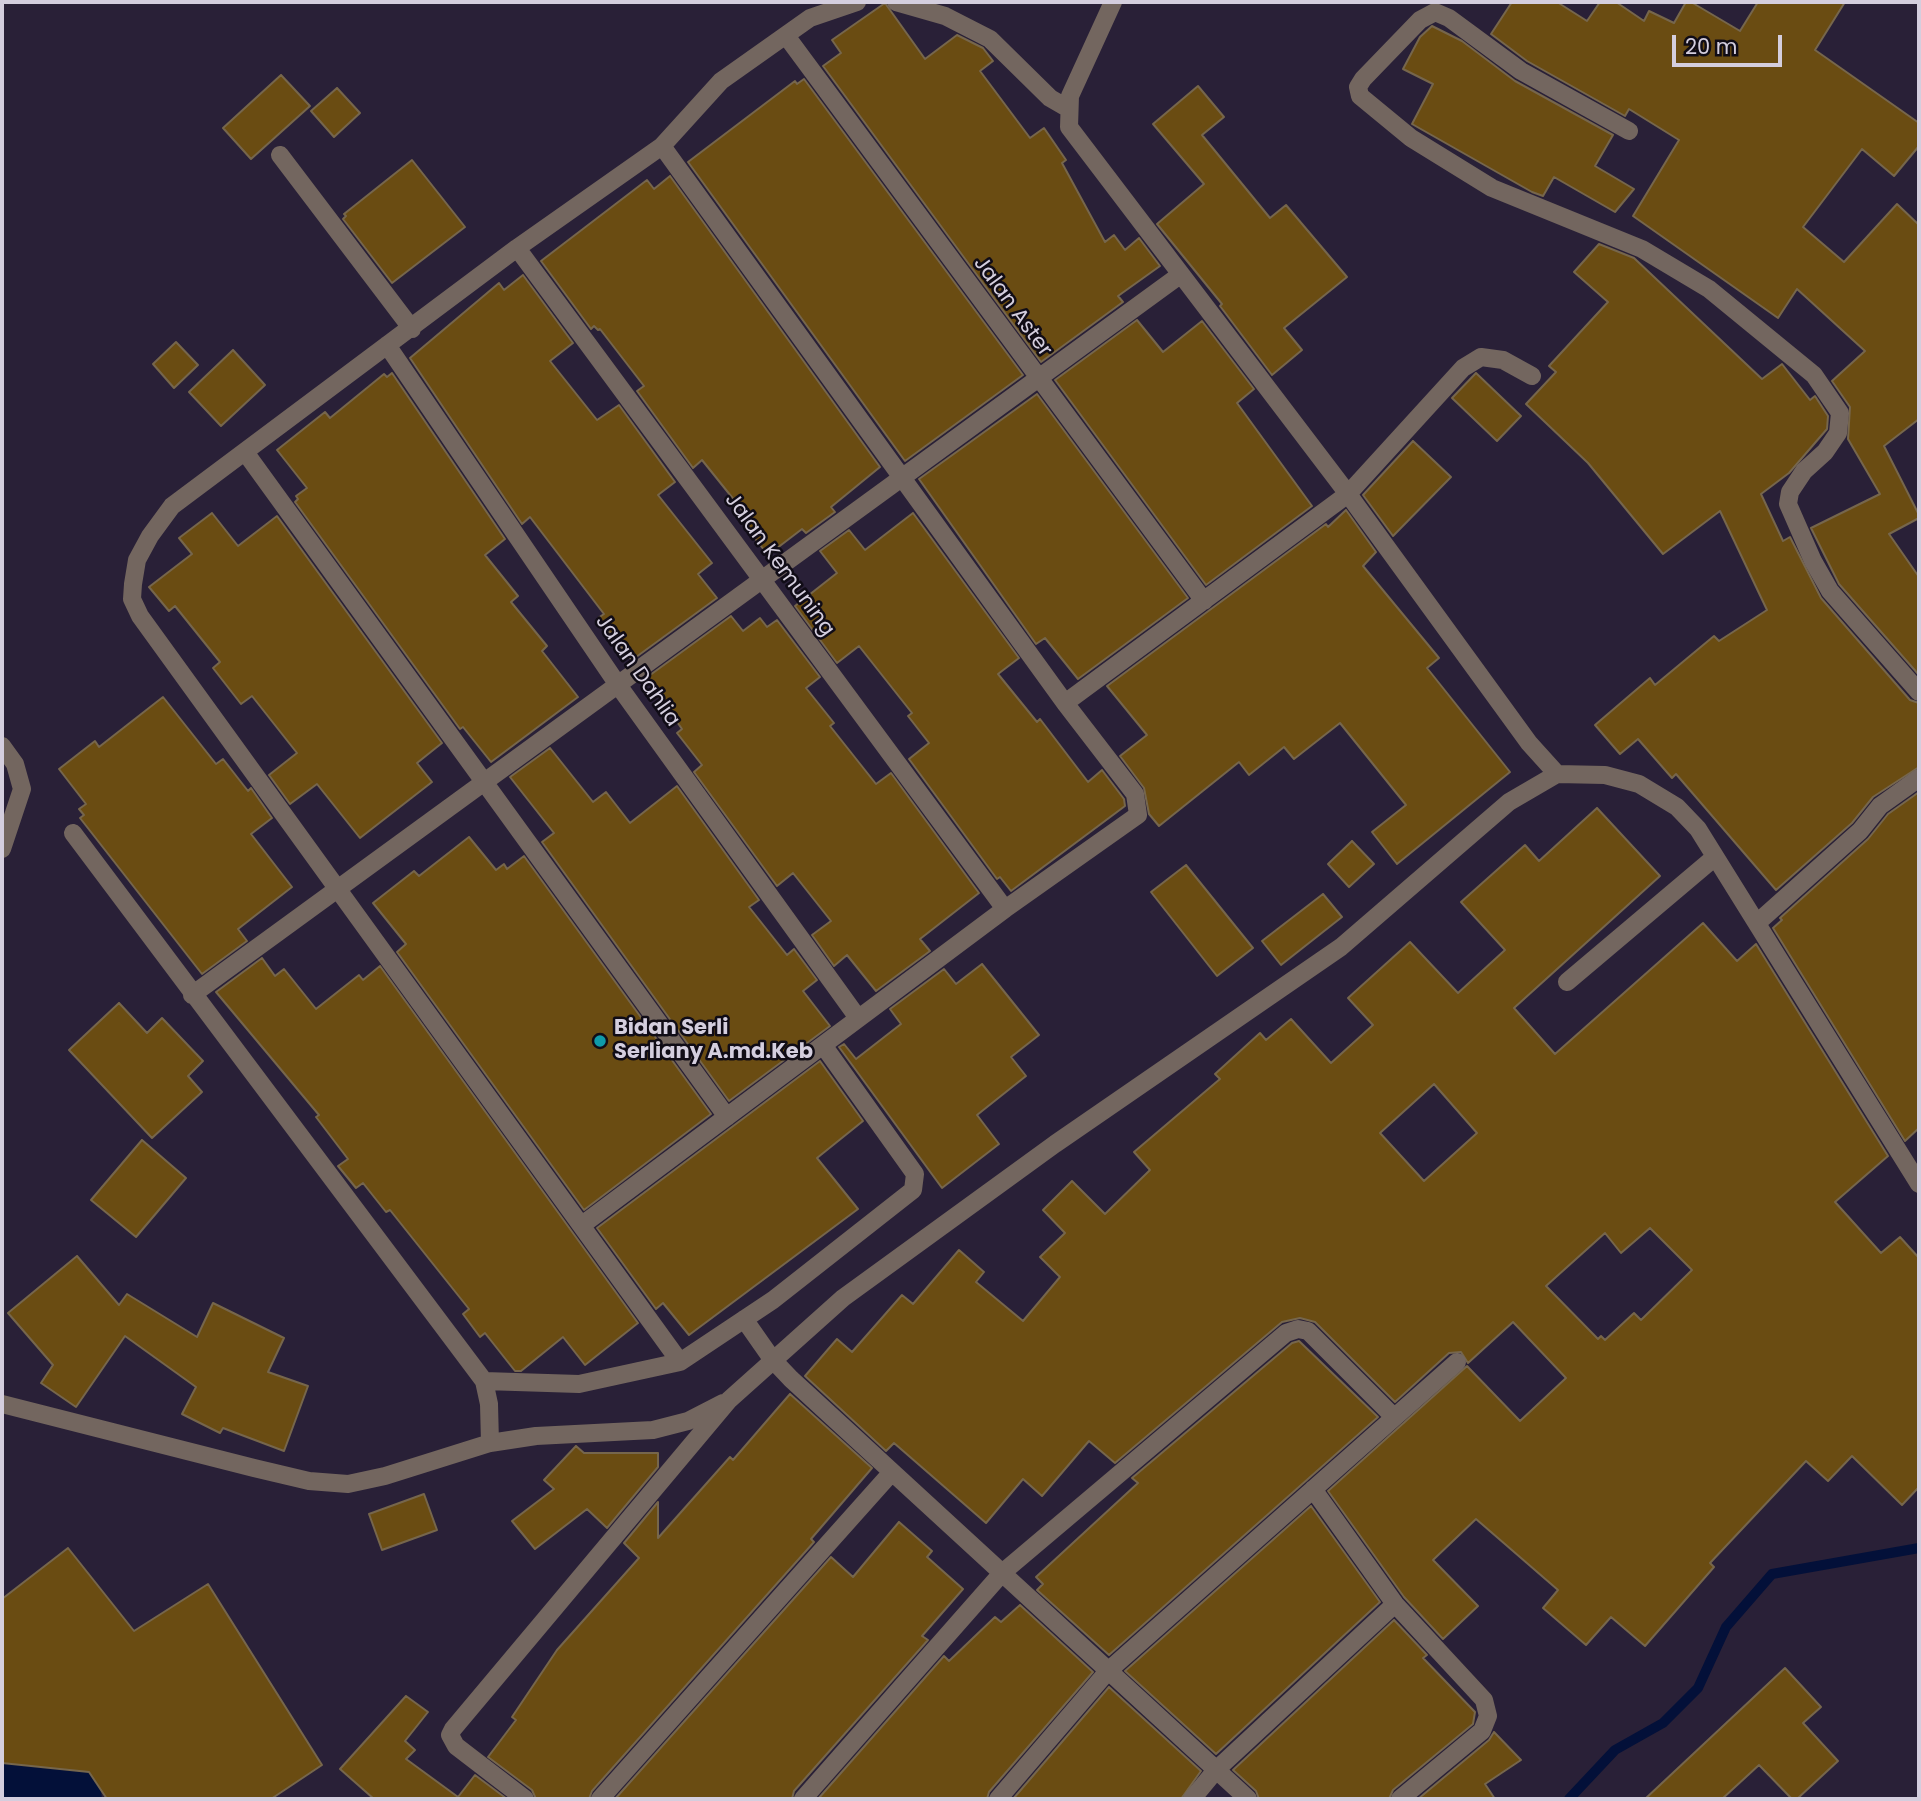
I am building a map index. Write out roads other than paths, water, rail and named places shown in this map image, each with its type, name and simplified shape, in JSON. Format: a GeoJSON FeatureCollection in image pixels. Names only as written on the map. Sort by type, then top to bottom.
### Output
{"type":"FeatureCollection","features":[{"type":"Feature","properties":{"kind":"street"},"geometry":{"type":"LineString","coordinates":[[680,1362],[140,616],[132,599],[137,560],[172,506],[517,248],[662,146],[722,81],[810,18],[857,2]]}},
{"type":"Feature","properties":{"kind":"street"},"geometry":{"type":"LineString","coordinates":[[896,2],[946,16],[990,39],[1050,98],[1069,109]]}},
{"type":"Feature","properties":{"kind":"street"},"geometry":{"type":"LineString","coordinates":[[1113,2],[1070,96],[1069,127],[1348,494],[1529,743],[1557,774]]}},
{"type":"Feature","properties":{"kind":"street"},"geometry":{"type":"LineString","coordinates":[[1629,131],[1521,71],[1449,18],[1435,12],[1420,20],[1363,79],[1359,87],[1360,96],[1411,138],[1492,188],[1642,249],[1709,289],[1814,375],[1840,413],[1838,433],[1825,452],[1804,471],[1790,492],[1788,504],[1813,561],[1830,591],[1919,692]]}},
{"type":"Feature","properties":{"kind":"street","name":"Jalan Aster"},"geometry":{"type":"LineString","coordinates":[[787,37],[1037,379],[1204,601]]}},
{"type":"Feature","properties":{"kind":"street"},"geometry":{"type":"LineString","coordinates":[[582,1225],[1005,909],[1138,815],[1135,794],[1065,703],[662,146]]}},
{"type":"Feature","properties":{"kind":"street"},"geometry":{"type":"LineString","coordinates":[[280,155],[412,329]]}},
{"type":"Feature","properties":{"kind":"street","name":"Jalan Kemuning"},"geometry":{"type":"LineString","coordinates":[[517,248],[1005,909]]}},
{"type":"Feature","properties":{"kind":"street"},"geometry":{"type":"LineString","coordinates":[[192,995],[1180,275]]}},
{"type":"Feature","properties":{"kind":"street","name":"Jalan Dahlia"},"geometry":{"type":"LineString","coordinates":[[387,345],[618,685],[858,1018]]}},
{"type":"Feature","properties":{"kind":"street"},"geometry":{"type":"LineString","coordinates":[[1065,703],[1348,494],[1463,368],[1481,357],[1503,360],[1532,376]]}},
{"type":"Feature","properties":{"kind":"street"},"geometry":{"type":"LineString","coordinates":[[244,452],[727,1117]]}},
{"type":"Feature","properties":{"kind":"street"},"geometry":{"type":"LineString","coordinates":[[2,746],[15,764],[22,789],[2,849]]}},
{"type":"Feature","properties":{"kind":"street"},"geometry":{"type":"LineString","coordinates":[[525,1799],[456,1746],[450,1735],[729,1400],[843,1298],[1055,1144],[1341,947],[1509,802],[1557,774],[1605,775],[1639,784],[1661,795],[1698,828],[1919,1184]]}},
{"type":"Feature","properties":{"kind":"street"},"geometry":{"type":"LineString","coordinates":[[1757,923],[1860,831],[1880,806],[1919,778]]}},
{"type":"Feature","properties":{"kind":"street"},"geometry":{"type":"LineString","coordinates":[[74,833],[192,995],[484,1381],[489,1404],[490,1443]]}},
{"type":"Feature","properties":{"kind":"street"},"geometry":{"type":"LineString","coordinates":[[1567,982],[1715,856]]}},
{"type":"Feature","properties":{"kind":"street"},"geometry":{"type":"LineString","coordinates":[[484,1381],[579,1384],[680,1362],[744,1319],[902,1198],[916,1182],[915,1174],[823,1045]]}},
{"type":"Feature","properties":{"kind":"street"},"geometry":{"type":"LineString","coordinates":[[744,1319],[772,1359],[891,1472],[1248,1799]]}},
{"type":"Feature","properties":{"kind":"street"},"geometry":{"type":"LineString","coordinates":[[803,1799],[1002,1573],[1286,1333],[1297,1329],[1308,1331],[1394,1417]]}},
{"type":"Feature","properties":{"kind":"street"},"geometry":{"type":"LineString","coordinates":[[998,1799],[1108,1671],[1457,1362]]}},
{"type":"Feature","properties":{"kind":"street"},"geometry":{"type":"LineString","coordinates":[[2,1404],[309,1481],[348,1483],[385,1476],[490,1443],[536,1436],[653,1430],[688,1421],[729,1400]]}},
{"type":"Feature","properties":{"kind":"street"},"geometry":{"type":"LineString","coordinates":[[600,1799],[891,1472]]}},
{"type":"Feature","properties":{"kind":"street"},"geometry":{"type":"LineString","coordinates":[[1313,1489],[1395,1604],[1484,1700],[1488,1716],[1482,1731],[1400,1799]]}},
{"type":"Feature","properties":{"kind":"street"},"geometry":{"type":"LineString","coordinates":[[1192,1799],[1216,1770],[1395,1604]]}},
{"type":"Feature","properties":{"kind":"waterway"},"geometry":{"type":"LineString","coordinates":[[1569,1799],[1615,1750],[1663,1723],[1698,1688],[1726,1627],[1772,1574],[1919,1548]]}},
{"type":"Feature","properties":{"kind":"waterway"},"geometry":{"type":"LineString","coordinates":[[2,1780],[65,1795],[69,1799]]}},
{"type":"Feature","properties":{"kind":"place","name":"Bidan Serli Serliany A.md.Keb"},"geometry":{"type":"Point","coordinates":[600,1041]}}]}
